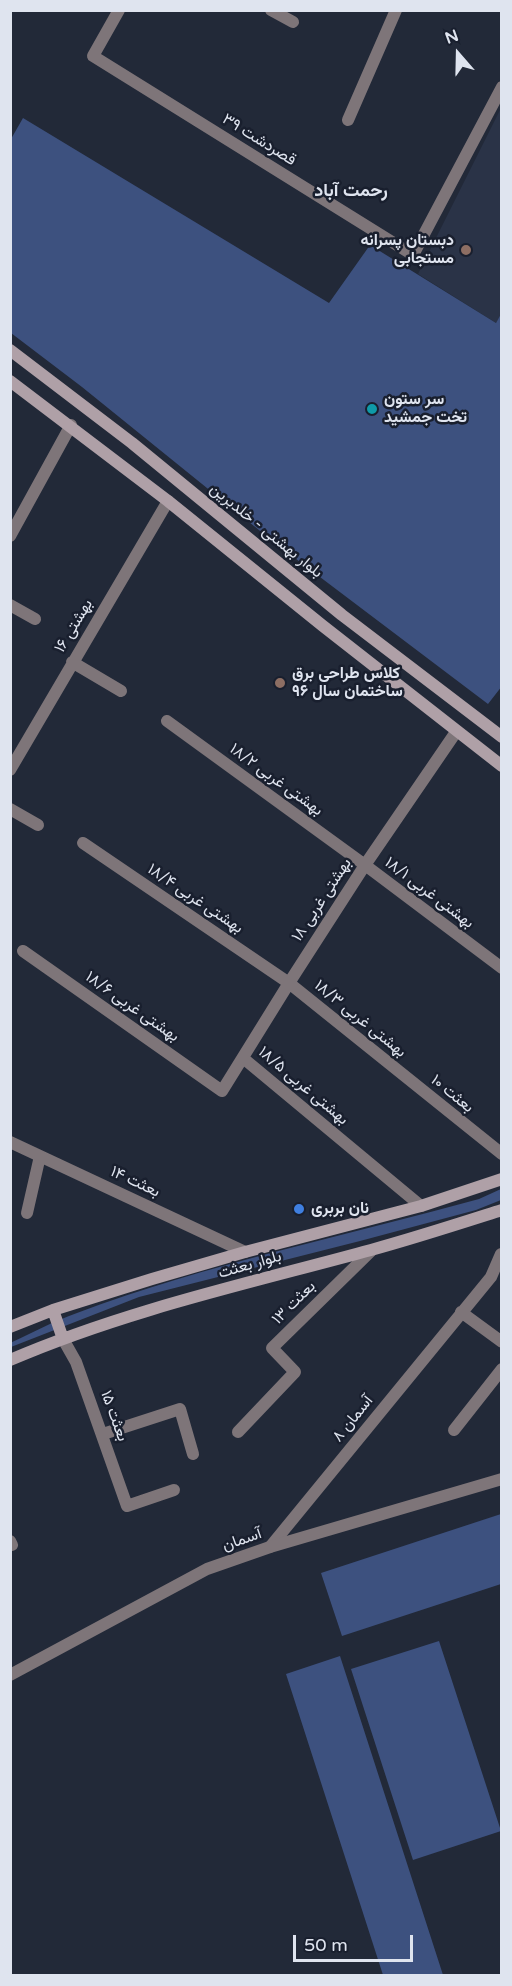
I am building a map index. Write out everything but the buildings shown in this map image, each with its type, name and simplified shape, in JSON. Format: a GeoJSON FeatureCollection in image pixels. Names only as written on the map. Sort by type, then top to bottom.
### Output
{"type":"FeatureCollection","features":[{"type":"Feature","properties":{"kind":"main road","name":"بلوار بهشتی - خلدبرین"},"geometry":{"type":"LineString","coordinates":[[10,350],[132,442],[342,615],[501,737]]}},
{"type":"Feature","properties":{"kind":"main road"},"geometry":{"type":"LineString","coordinates":[[10,381],[71,425],[168,501],[501,766]]}},
{"type":"Feature","properties":{"kind":"main road","name":"بلوار بعثت"},"geometry":{"type":"LineString","coordinates":[[10,1327],[53,1310],[245,1252],[421,1206],[501,1179]]}},
{"type":"Feature","properties":{"kind":"main road","name":"بلوار بعثت"},"geometry":{"type":"LineString","coordinates":[[10,1360],[63,1339],[259,1279],[371,1251],[501,1210]]}},
{"type":"Feature","properties":{"kind":"main road"},"geometry":{"type":"LineString","coordinates":[[53,1310],[63,1339]]}},
{"type":"Feature","properties":{"kind":"street","name":"قصردشت ۳۹"},"geometry":{"type":"LineString","coordinates":[[119,10],[93,56],[413,255],[501,87]]}},
{"type":"Feature","properties":{"kind":"street"},"geometry":{"type":"LineString","coordinates":[[271,10],[293,22]]}},
{"type":"Feature","properties":{"kind":"street"},"geometry":{"type":"LineString","coordinates":[[348,120],[396,10]]}},
{"type":"Feature","properties":{"kind":"street"},"geometry":{"type":"LineString","coordinates":[[10,536],[71,425]]}},
{"type":"Feature","properties":{"kind":"street","name":"۱۶ بهشتی"},"geometry":{"type":"LineString","coordinates":[[10,770],[168,501]]}},
{"type":"Feature","properties":{"kind":"street"},"geometry":{"type":"LineString","coordinates":[[10,605],[35,620]]}},
{"type":"Feature","properties":{"kind":"street"},"geometry":{"type":"LineString","coordinates":[[72,662],[121,691]]}},
{"type":"Feature","properties":{"kind":"street","name":"بهشتی غربی ۱۸/۲"},"geometry":{"type":"LineString","coordinates":[[167,721],[365,866]]}},
{"type":"Feature","properties":{"kind":"street","name":"بهشتی غربی ۱۸"},"geometry":{"type":"LineString","coordinates":[[222,1091],[365,866],[456,732]]}},
{"type":"Feature","properties":{"kind":"street"},"geometry":{"type":"LineString","coordinates":[[10,808],[38,825]]}},
{"type":"Feature","properties":{"kind":"street","name":"بهشتی غربی ۱۸/۴"},"geometry":{"type":"LineString","coordinates":[[83,843],[289,983]]}},
{"type":"Feature","properties":{"kind":"street","name":"بهشتی غربی ۱۸/۱"},"geometry":{"type":"LineString","coordinates":[[365,866],[501,968]]}},
{"type":"Feature","properties":{"kind":"street","name":"بهشتی غربی ۱۸/۶"},"geometry":{"type":"LineString","coordinates":[[23,951],[222,1091]]}},
{"type":"Feature","properties":{"kind":"street","name":"بهشتی غربی ۱۸/۳"},"geometry":{"type":"LineString","coordinates":[[289,983],[411,1082]]}},
{"type":"Feature","properties":{"kind":"street","name":"بهشتی غربی ۱۸/۵"},"geometry":{"type":"LineString","coordinates":[[243,1058],[421,1206]]}},
{"type":"Feature","properties":{"kind":"street","name":"۱۰ بعثت"},"geometry":{"type":"LineString","coordinates":[[411,1082],[501,1154]]}},
{"type":"Feature","properties":{"kind":"street","name":"بعثت ۱۴"},"geometry":{"type":"LineString","coordinates":[[10,1142],[245,1252]]}},
{"type":"Feature","properties":{"kind":"street"},"geometry":{"type":"LineString","coordinates":[[27,1213],[40,1156]]}},
{"type":"Feature","properties":{"kind":"street","name":"۱۳ بعثت"},"geometry":{"type":"LineString","coordinates":[[238,1432],[295,1372],[272,1348],[371,1251]]}},
{"type":"Feature","properties":{"kind":"street","name":"۸ آسمان"},"geometry":{"type":"LineString","coordinates":[[270,1547],[491,1276],[501,1254]]}},
{"type":"Feature","properties":{"kind":"street"},"geometry":{"type":"LineString","coordinates":[[461,1312],[501,1342]]}},
{"type":"Feature","properties":{"kind":"street","name":"بعثت ۱۵"},"geometry":{"type":"LineString","coordinates":[[63,1339],[76,1362],[127,1506],[174,1490]]}},
{"type":"Feature","properties":{"kind":"street"},"geometry":{"type":"LineString","coordinates":[[454,1430],[501,1369]]}},
{"type":"Feature","properties":{"kind":"street"},"geometry":{"type":"LineString","coordinates":[[103,1434],[180,1410],[193,1454]]}},
{"type":"Feature","properties":{"kind":"street","name":"آسمان"},"geometry":{"type":"LineString","coordinates":[[10,1675],[207,1569],[270,1547],[501,1479]]}},
{"type":"Feature","properties":{"kind":"shaded area","name":"دبستان پسرانه مستجابی"},"geometry":{"type":"Polygon","coordinates":[[[501,108],[502,314],[496,323],[418,274],[501,108]]]}},
{"type":"Feature","properties":{"kind":"shaded area"},"geometry":{"type":"Polygon","coordinates":[[[23,118],[329,303],[370,245],[496,323],[501,314],[502,686],[488,704],[275,543],[82,387],[11,333],[11,139],[23,118]]]}},
{"type":"Feature","properties":{"kind":"shaded area"},"geometry":{"type":"Polygon","coordinates":[[[501,1189],[501,1200],[476,1210],[139,1297],[11,1347],[10,1343],[51,1323],[126,1296],[226,1265],[479,1199],[501,1189]]]}},
{"type":"Feature","properties":{"kind":"shaded area"},"geometry":{"type":"Polygon","coordinates":[[[501,1514],[501,1584],[342,1636],[321,1573],[501,1514]]]}},
{"type":"Feature","properties":{"kind":"shaded area"},"geometry":{"type":"Polygon","coordinates":[[[439,1641],[501,1831],[413,1860],[351,1669],[439,1641]]]}},
{"type":"Feature","properties":{"kind":"shaded area"},"geometry":{"type":"Polygon","coordinates":[[[340,1656],[443,1975],[383,1975],[286,1674],[340,1656]]]}},
{"type":"Feature","properties":{"kind":"place","name":"دبستان پسرانه مستجابی"},"geometry":{"type":"Point","coordinates":[466,250]}},
{"type":"Feature","properties":{"kind":"place","name":"سر ستون تخت جمشید"},"geometry":{"type":"Point","coordinates":[372,409]}},
{"type":"Feature","properties":{"kind":"place","name":"کلاس طراحی برق ساختمان سال ۹۶"},"geometry":{"type":"Point","coordinates":[280,683]}},
{"type":"Feature","properties":{"kind":"place","name":"نان بربری"},"geometry":{"type":"Point","coordinates":[299,1209]}},
{"type":"Feature","properties":{"kind":"district","name":"رحمت آباد"},"geometry":{"type":"Point","coordinates":[351,191]}}]}
